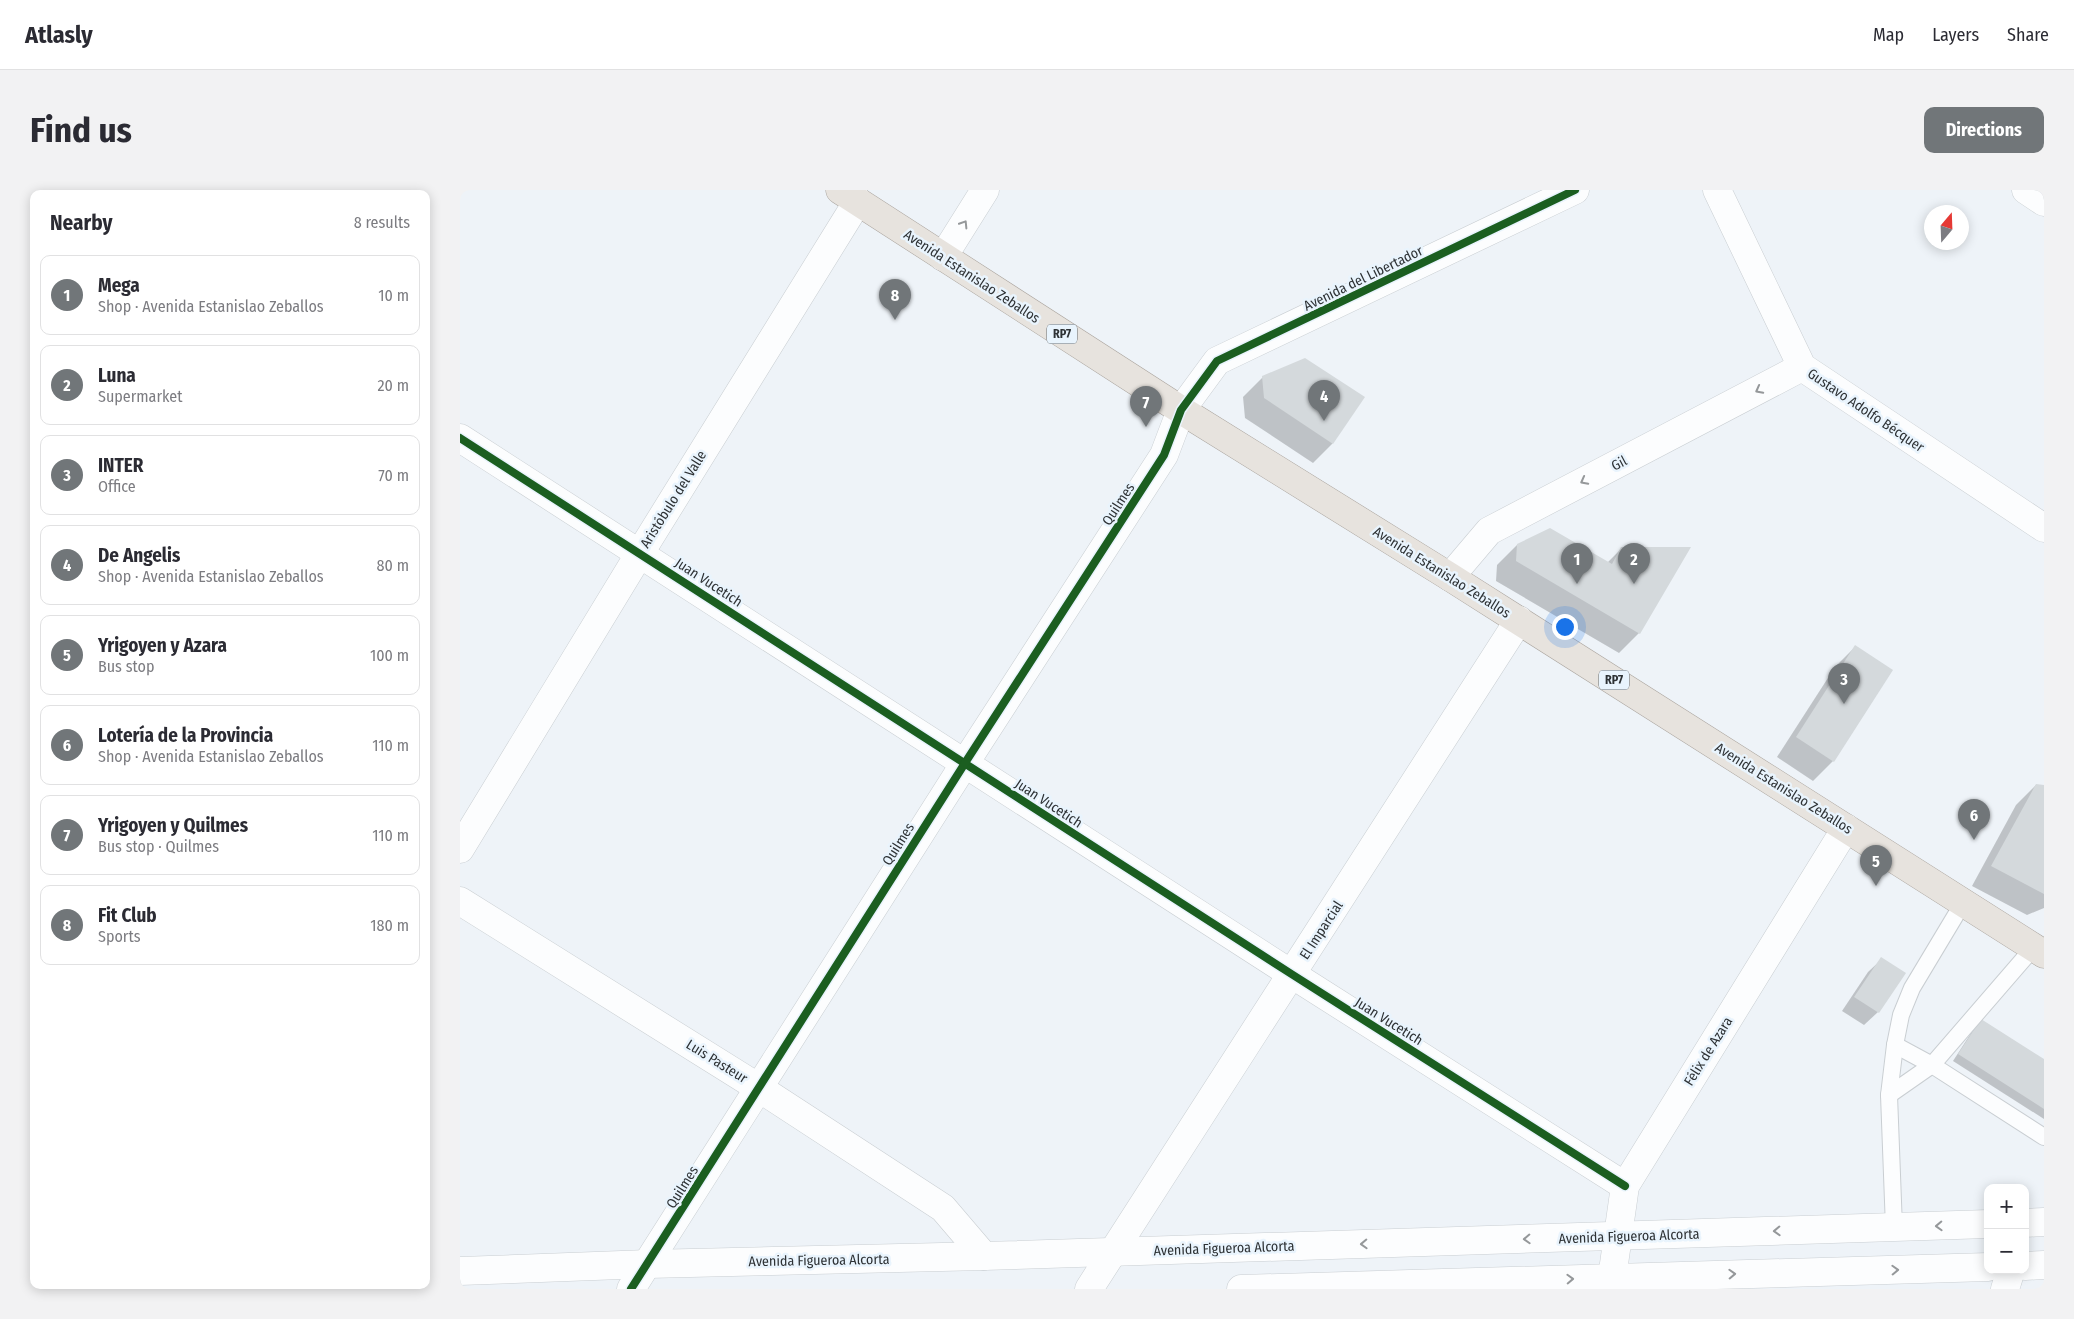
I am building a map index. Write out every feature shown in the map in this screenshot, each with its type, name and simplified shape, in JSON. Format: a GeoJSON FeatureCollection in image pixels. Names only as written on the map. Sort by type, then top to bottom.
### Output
{"type":"FeatureCollection","features":[{"type":"Feature","properties":{"kind":"main road","name":"Avenida Estanislao Zeballos"},"geometry":{"type":"LineString","coordinates":[[849,196],[1181,410],[1519,620],[2039,950]]}},
{"type":"Feature","properties":{"kind":"street"},"geometry":{"type":"LineString","coordinates":[[943,257],[985,190]]}},
{"type":"Feature","properties":{"kind":"street","name":"Avenida del Libertador"},"geometry":{"type":"LineString","coordinates":[[1181,410],[1217,362],[1575,190]]}},
{"type":"Feature","properties":{"kind":"street","name":"Gustavo Adolfo Bécquer"},"geometry":{"type":"LineString","coordinates":[[1716,190],[1802,367],[2044,528]]}},
{"type":"Feature","properties":{"kind":"street"},"geometry":{"type":"LineString","coordinates":[[2026,190],[2044,202]]}},
{"type":"Feature","properties":{"kind":"street","name":"Aristóbulo del Valle"},"geometry":{"type":"LineString","coordinates":[[460,849],[640,552],[849,196]]}},
{"type":"Feature","properties":{"kind":"street","name":"Gil"},"geometry":{"type":"LineString","coordinates":[[1450,577],[1488,531],[1802,367]]}},
{"type":"Feature","properties":{"kind":"street","name":"Quilmes"},"geometry":{"type":"LineString","coordinates":[[631,1289],[1164,454],[1181,410]]}},
{"type":"Feature","properties":{"kind":"street","name":"Juan Vucetich"},"geometry":{"type":"LineString","coordinates":[[460,438],[640,552],[1292,975],[1625,1186]]}},
{"type":"Feature","properties":{"kind":"street","name":"El Imparcial"},"geometry":{"type":"LineString","coordinates":[[1089,1289],[1519,620]]}},
{"type":"Feature","properties":{"kind":"street","name":"Félix de Azara"},"geometry":{"type":"LineString","coordinates":[[1610,1283],[1625,1186],[1846,828]]}},
{"type":"Feature","properties":{"kind":"street","name":"Luis Pasteur"},"geometry":{"type":"LineString","coordinates":[[460,901],[759,1088],[943,1208],[984,1256]]}},
{"type":"Feature","properties":{"kind":"street"},"geometry":{"type":"LineString","coordinates":[[2029,1223],[2044,1222]]}},
{"type":"Feature","properties":{"kind":"street","name":"Avenida Figueroa Alcorta"},"geometry":{"type":"LineString","coordinates":[[460,1271],[1984,1224]]}},
{"type":"Feature","properties":{"kind":"street"},"geometry":{"type":"LineString","coordinates":[[2029,1266],[2044,1265]]}},
{"type":"Feature","properties":{"kind":"street"},"geometry":{"type":"LineString","coordinates":[[1241,1289],[1610,1283],[1984,1267]]}},
{"type":"Feature","properties":{"kind":"street"},"geometry":{"type":"LineString","coordinates":[[2005,1289],[2010,1274]]}},
{"type":"Feature","properties":{"kind":"lane"},"geometry":{"type":"LineString","coordinates":[[1894,1228],[1889,1094],[1901,1014],[1912,988],[1963,903]]}},
{"type":"Feature","properties":{"kind":"lane"},"geometry":{"type":"LineString","coordinates":[[1889,1094],[1932,1065],[2039,950]]}},
{"type":"Feature","properties":{"kind":"lane"},"geometry":{"type":"LineString","coordinates":[[1895,1045],[1932,1065],[2044,1137]]}},
{"type":"Feature","properties":{"kind":"building"},"geometry":{"type":"Polygon","coordinates":[[[1305,358],[1365,397],[1333,444],[1264,398],[1262,376],[1305,358]]]}},
{"type":"Feature","properties":{"kind":"building"},"geometry":{"type":"Polygon","coordinates":[[[1550,528],[1612,564],[1621,547],[1691,547],[1640,634],[1516,561],[1517,544],[1550,528]]]}},
{"type":"Feature","properties":{"kind":"building"},"geometry":{"type":"Polygon","coordinates":[[[1855,645],[1893,670],[1834,762],[1796,737],[1855,645]]]}},
{"type":"Feature","properties":{"kind":"building"},"geometry":{"type":"Polygon","coordinates":[[[2036,784],[2044,785],[2044,894],[1991,866],[2036,784]]]}},
{"type":"Feature","properties":{"kind":"building"},"geometry":{"type":"Polygon","coordinates":[[[1881,957],[1906,973],[1879,1013],[1854,997],[1881,957]]]}},
{"type":"Feature","properties":{"kind":"building"},"geometry":{"type":"Polygon","coordinates":[[[1981,1019],[2044,1059],[2044,1109],[1958,1054],[1981,1019]]]}},
{"type":"Feature","properties":{"kind":"cycle path"},"geometry":{"type":"LineString","coordinates":[[631,1289],[965,763],[1164,455],[1181,410],[1217,361],[1575,190]]}},
{"type":"Feature","properties":{"kind":"cycle path"},"geometry":{"type":"LineString","coordinates":[[460,438],[1293,975],[1625,1186]]}},
{"type":"Feature","properties":{"kind":"place","name":"Fit Club"},"geometry":{"type":"Point","coordinates":[895,320]}},
{"type":"Feature","properties":{"kind":"place","name":"De Angelis"},"geometry":{"type":"Point","coordinates":[1324,421]}},
{"type":"Feature","properties":{"kind":"place","name":"Yrigoyen y Quilmes"},"geometry":{"type":"Point","coordinates":[1146,427]}},
{"type":"Feature","properties":{"kind":"place","name":"Mega"},"geometry":{"type":"Point","coordinates":[1577,584]}},
{"type":"Feature","properties":{"kind":"place","name":"Luna"},"geometry":{"type":"Point","coordinates":[1634,584]}},
{"type":"Feature","properties":{"kind":"place","name":"INTER"},"geometry":{"type":"Point","coordinates":[1844,704]}},
{"type":"Feature","properties":{"kind":"place","name":"Lotería de la Provincia"},"geometry":{"type":"Point","coordinates":[1974,840]}},
{"type":"Feature","properties":{"kind":"place","name":"Yrigoyen y Azara"},"geometry":{"type":"Point","coordinates":[1876,886]}}]}
